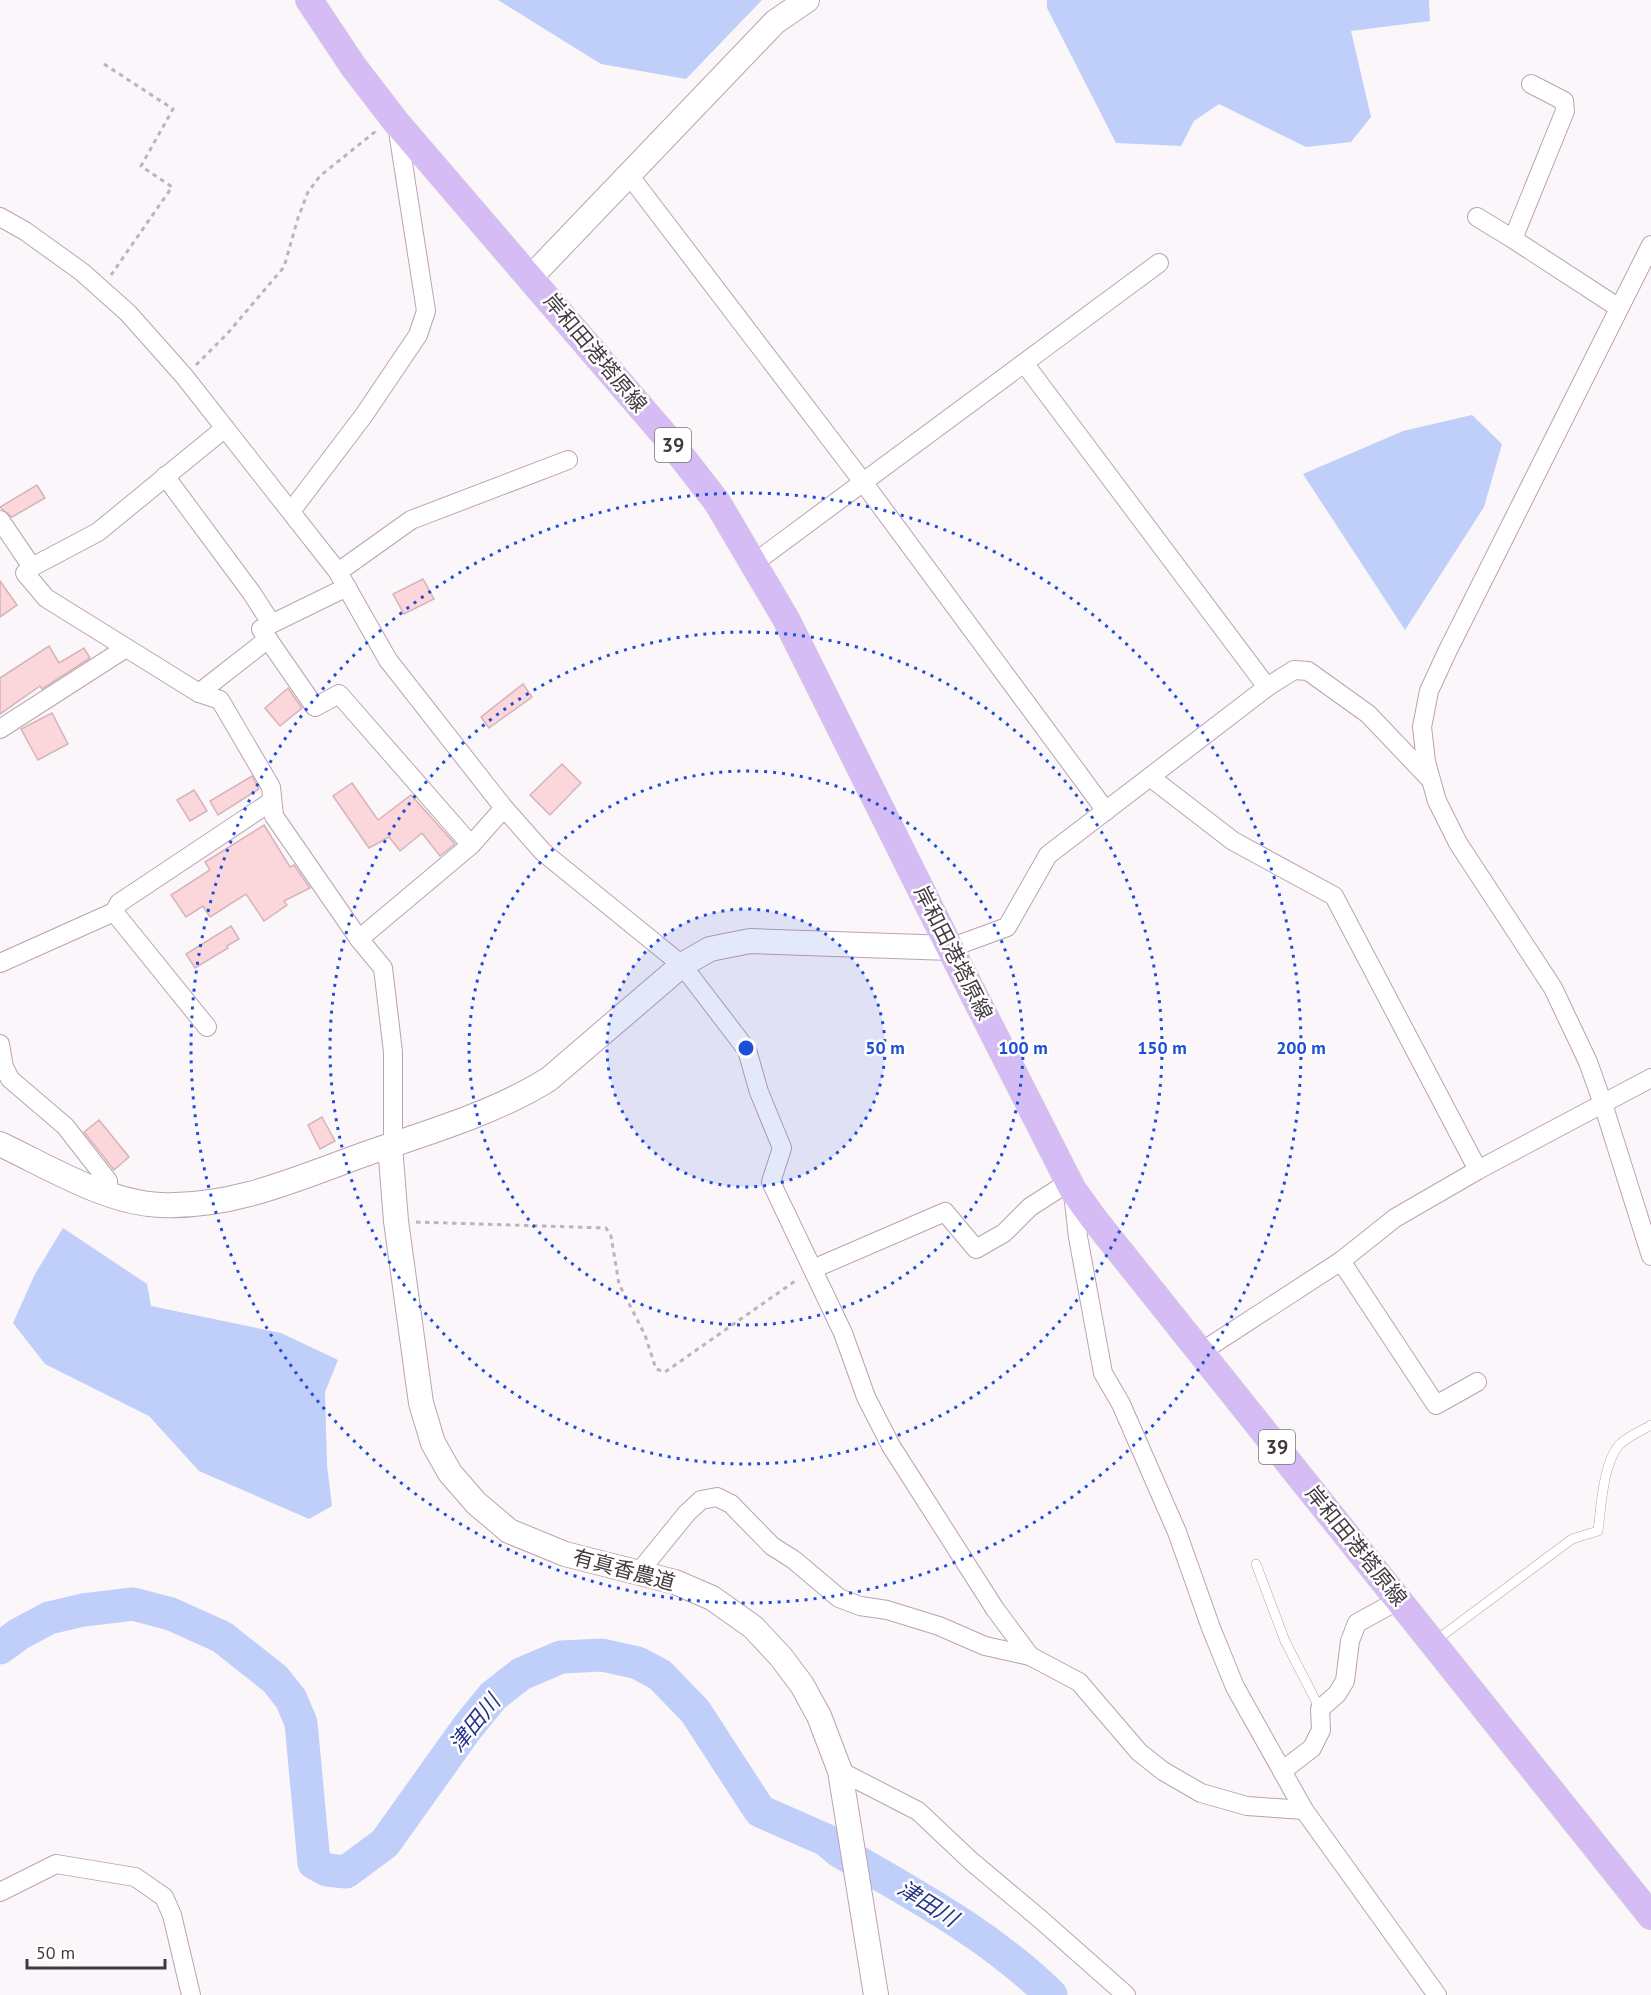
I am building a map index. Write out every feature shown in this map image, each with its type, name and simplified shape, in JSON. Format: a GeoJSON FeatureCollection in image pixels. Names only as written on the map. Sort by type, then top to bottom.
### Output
{"type":"FeatureCollection","features":[{"type":"Feature","properties":{"kind":"main road","name":"岸和田港塔原線"},"geometry":{"type":"LineString","coordinates":[[309,0],[353,66],[395,120],[531,277],[717,502],[786,619],[1071,1186],[1651,1916]]}},
{"type":"Feature","properties":{"kind":"street"},"geometry":{"type":"LineString","coordinates":[[531,277],[775,22],[807,0]]}},
{"type":"Feature","properties":{"kind":"street"},"geometry":{"type":"LineString","coordinates":[[1513,239],[1565,111],[1564,101],[1531,84]]}},
{"type":"Feature","properties":{"kind":"street"},"geometry":{"type":"LineString","coordinates":[[292,510],[364,415],[418,335],[426,311],[395,120]]}},
{"type":"Feature","properties":{"kind":"street"},"geometry":{"type":"LineString","coordinates":[[629,175],[863,482],[1106,811]]}},
{"type":"Feature","properties":{"kind":"street"},"geometry":{"type":"LineString","coordinates":[[0,217],[25,231],[82,272],[128,313],[184,376],[292,510],[343,580],[388,660],[504,808],[543,852],[682,965],[747,1050],[759,1092],[782,1148],[771,1182],[843,1333],[866,1397],[891,1446],[995,1610],[1030,1656]]}},
{"type":"Feature","properties":{"kind":"street"},"geometry":{"type":"LineString","coordinates":[[1477,217],[1619,308]]}},
{"type":"Feature","properties":{"kind":"street"},"geometry":{"type":"LineString","coordinates":[[1651,245],[1447,652],[1429,691],[1422,727],[1426,762],[1437,801],[1458,843],[1553,988],[1588,1062],[1651,1256]]}},
{"type":"Feature","properties":{"kind":"street"},"geometry":{"type":"LineString","coordinates":[[754,563],[1159,263]]}},
{"type":"Feature","properties":{"kind":"street"},"geometry":{"type":"LineString","coordinates":[[1024,363],[1267,687]]}},
{"type":"Feature","properties":{"kind":"street"},"geometry":{"type":"LineString","coordinates":[[225,428],[98,532],[32,567],[25,573],[46,598],[199,693],[220,700],[271,787],[274,816],[359,939],[383,969],[393,1052],[392,1145]]}},
{"type":"Feature","properties":{"kind":"street"},"geometry":{"type":"LineString","coordinates":[[199,693],[269,631],[343,580],[411,520],[568,460]]}},
{"type":"Feature","properties":{"kind":"street"},"geometry":{"type":"LineString","coordinates":[[165,476],[251,592],[269,631],[315,707],[339,693],[471,845]]}},
{"type":"Feature","properties":{"kind":"street"},"geometry":{"type":"LineString","coordinates":[[0,520],[32,567]]}},
{"type":"Feature","properties":{"kind":"street"},"geometry":{"type":"LineString","coordinates":[[0,729],[126,648]]}},
{"type":"Feature","properties":{"kind":"street"},"geometry":{"type":"LineString","coordinates":[[0,1144],[86,1185],[129,1200],[160,1205],[202,1204],[244,1196],[392,1145],[526,1094],[549,1079],[682,965],[710,949],[750,941],[950,948],[1007,927],[1048,855],[1267,687],[1294,670],[1308,671],[1368,714],[1431,781]]}},
{"type":"Feature","properties":{"kind":"street"},"geometry":{"type":"LineString","coordinates":[[1150,777],[1233,841],[1334,896],[1478,1170]]}},
{"type":"Feature","properties":{"kind":"street"},"geometry":{"type":"LineString","coordinates":[[0,963],[114,912],[119,903],[272,801]]}},
{"type":"Feature","properties":{"kind":"street"},"geometry":{"type":"LineString","coordinates":[[359,939],[471,845],[504,808]]}},
{"type":"Feature","properties":{"kind":"street"},"geometry":{"type":"LineString","coordinates":[[114,912],[207,1027]]}},
{"type":"Feature","properties":{"kind":"street"},"geometry":{"type":"LineString","coordinates":[[0,1044],[4,1067],[10,1079],[65,1126],[108,1181],[109,1193]]}},
{"type":"Feature","properties":{"kind":"street"},"geometry":{"type":"LineString","coordinates":[[1201,1352],[1341,1261],[1395,1218],[1478,1170],[1651,1078]]}},
{"type":"Feature","properties":{"kind":"street","name":"有真香農道"},"geometry":{"type":"LineString","coordinates":[[392,1145],[396,1221],[421,1403],[433,1443],[450,1473],[476,1503],[509,1531],[565,1554],[675,1581],[712,1598],[753,1627],[781,1657],[802,1685],[819,1716],[840,1771],[876,1995]]}},
{"type":"Feature","properties":{"kind":"street"},"geometry":{"type":"LineString","coordinates":[[813,1269],[945,1212],[976,1249],[1004,1233],[1030,1207],[1071,1186],[1103,1373],[1121,1404],[1177,1532],[1211,1629],[1235,1687],[1304,1810],[1437,1995]]}},
{"type":"Feature","properties":{"kind":"street"},"geometry":{"type":"LineString","coordinates":[[1341,1261],[1436,1405],[1477,1382]]}},
{"type":"Feature","properties":{"kind":"street"},"geometry":{"type":"LineString","coordinates":[[639,1572],[687,1513],[701,1500],[717,1497],[731,1504],[772,1546],[794,1560],[839,1598],[860,1606],[897,1613],[939,1626],[985,1646],[1030,1656],[1079,1682],[1139,1752],[1163,1771],[1201,1794],[1247,1806],[1304,1810]]}},
{"type":"Feature","properties":{"kind":"street"},"geometry":{"type":"LineString","coordinates":[[1282,1771],[1312,1748],[1321,1730],[1320,1709],[1337,1694],[1345,1681],[1350,1641],[1358,1623],[1399,1600]]}},
{"type":"Feature","properties":{"kind":"street"},"geometry":{"type":"LineString","coordinates":[[840,1771],[918,1811],[971,1861],[1126,1995]]}},
{"type":"Feature","properties":{"kind":"street"},"geometry":{"type":"LineString","coordinates":[[0,1892],[56,1864],[135,1877],[164,1897],[172,1915],[191,1995]]}},
{"type":"Feature","properties":{"kind":"lane"},"geometry":{"type":"LineString","coordinates":[[1433,1642],[1572,1539],[1598,1531],[1610,1462],[1619,1446],[1651,1425]]}},
{"type":"Feature","properties":{"kind":"lane"},"geometry":{"type":"LineString","coordinates":[[1256,1564],[1285,1641],[1320,1709]]}},
{"type":"Feature","properties":{"kind":"path"},"geometry":{"type":"LineString","coordinates":[[101,289],[172,187],[141,166],[173,109],[104,64]]}},
{"type":"Feature","properties":{"kind":"path"},"geometry":{"type":"LineString","coordinates":[[184,376],[227,334],[284,267],[308,192],[320,176],[395,120]]}},
{"type":"Feature","properties":{"kind":"path"},"geometry":{"type":"LineString","coordinates":[[396,1221],[606,1228],[611,1236],[619,1284],[645,1335],[657,1369],[665,1372],[813,1269]]}},
{"type":"Feature","properties":{"kind":"water"},"geometry":{"type":"Polygon","coordinates":[[[498,0],[762,0],[686,79],[601,64],[498,0]]]}},
{"type":"Feature","properties":{"kind":"water"},"geometry":{"type":"Polygon","coordinates":[[[1047,0],[1429,0],[1430,21],[1351,31],[1371,117],[1351,142],[1306,147],[1219,104],[1194,121],[1181,146],[1116,143],[1047,8],[1047,0]]]}},
{"type":"Feature","properties":{"kind":"water"},"geometry":{"type":"Polygon","coordinates":[[[1472,415],[1502,444],[1484,507],[1405,630],[1303,474],[1403,431],[1472,415]]]}},
{"type":"Feature","properties":{"kind":"water"},"geometry":{"type":"Polygon","coordinates":[[[63,1228],[147,1284],[151,1306],[281,1333],[338,1360],[325,1392],[327,1465],[332,1506],[309,1519],[199,1471],[149,1416],[45,1364],[13,1323],[35,1274],[63,1228]]]}},
{"type":"Feature","properties":{"kind":"building"},"geometry":{"type":"Polygon","coordinates":[[[37,485],[45,498],[12,517],[0,507],[37,485]]]}},
{"type":"Feature","properties":{"kind":"building"},"geometry":{"type":"Polygon","coordinates":[[[423,579],[434,599],[404,614],[393,594],[423,579]]]}},
{"type":"Feature","properties":{"kind":"building"},"geometry":{"type":"Polygon","coordinates":[[[0,581],[17,605],[0,617],[0,581]]]}},
{"type":"Feature","properties":{"kind":"building"},"geometry":{"type":"Polygon","coordinates":[[[49,646],[59,663],[84,648],[90,658],[42,689],[40,686],[0,714],[0,678],[49,646]]]}},
{"type":"Feature","properties":{"kind":"building"},"geometry":{"type":"Polygon","coordinates":[[[523,684],[532,697],[489,728],[481,717],[523,684]]]}},
{"type":"Feature","properties":{"kind":"building"},"geometry":{"type":"Polygon","coordinates":[[[288,688],[302,708],[280,726],[265,708],[288,688]]]}},
{"type":"Feature","properties":{"kind":"building"},"geometry":{"type":"Polygon","coordinates":[[[52,713],[68,744],[38,760],[21,729],[52,713]]]}},
{"type":"Feature","properties":{"kind":"building"},"geometry":{"type":"Polygon","coordinates":[[[562,764],[581,783],[550,815],[530,795],[562,764]]]}},
{"type":"Feature","properties":{"kind":"building"},"geometry":{"type":"Polygon","coordinates":[[[252,776],[259,789],[218,815],[210,801],[252,776]]]}},
{"type":"Feature","properties":{"kind":"building"},"geometry":{"type":"Polygon","coordinates":[[[352,783],[378,820],[411,795],[455,844],[440,856],[422,833],[400,851],[389,837],[369,848],[333,796],[352,783]]]}},
{"type":"Feature","properties":{"kind":"building"},"geometry":{"type":"Polygon","coordinates":[[[194,790],[207,811],[190,821],[177,800],[194,790]]]}},
{"type":"Feature","properties":{"kind":"building"},"geometry":{"type":"Polygon","coordinates":[[[264,825],[290,867],[294,865],[310,888],[284,901],[287,905],[264,921],[246,894],[210,917],[203,906],[186,917],[171,895],[210,870],[205,862],[264,825]]]}},
{"type":"Feature","properties":{"kind":"building"},"geometry":{"type":"Polygon","coordinates":[[[231,926],[239,939],[195,968],[186,954],[231,926]]]}},
{"type":"Feature","properties":{"kind":"building"},"geometry":{"type":"Polygon","coordinates":[[[322,1117],[335,1141],[320,1149],[308,1125],[322,1117]]]}},
{"type":"Feature","properties":{"kind":"building"},"geometry":{"type":"Polygon","coordinates":[[[99,1120],[129,1157],[114,1170],[84,1132],[99,1120]]]}},
{"type":"Feature","properties":{"kind":"waterway","name":"津田川"},"geometry":{"type":"LineString","coordinates":[[0,1648],[19,1634],[49,1618],[83,1610],[133,1604],[171,1614],[222,1637],[275,1679],[291,1699],[301,1723],[314,1863],[327,1870],[346,1872],[385,1843],[467,1728],[493,1696],[521,1674],[561,1657],[602,1655],[638,1663],[660,1675],[695,1711],[760,1811],[826,1840],[839,1851],[977,1934],[1003,1953],[1051,1995]]}}]}
